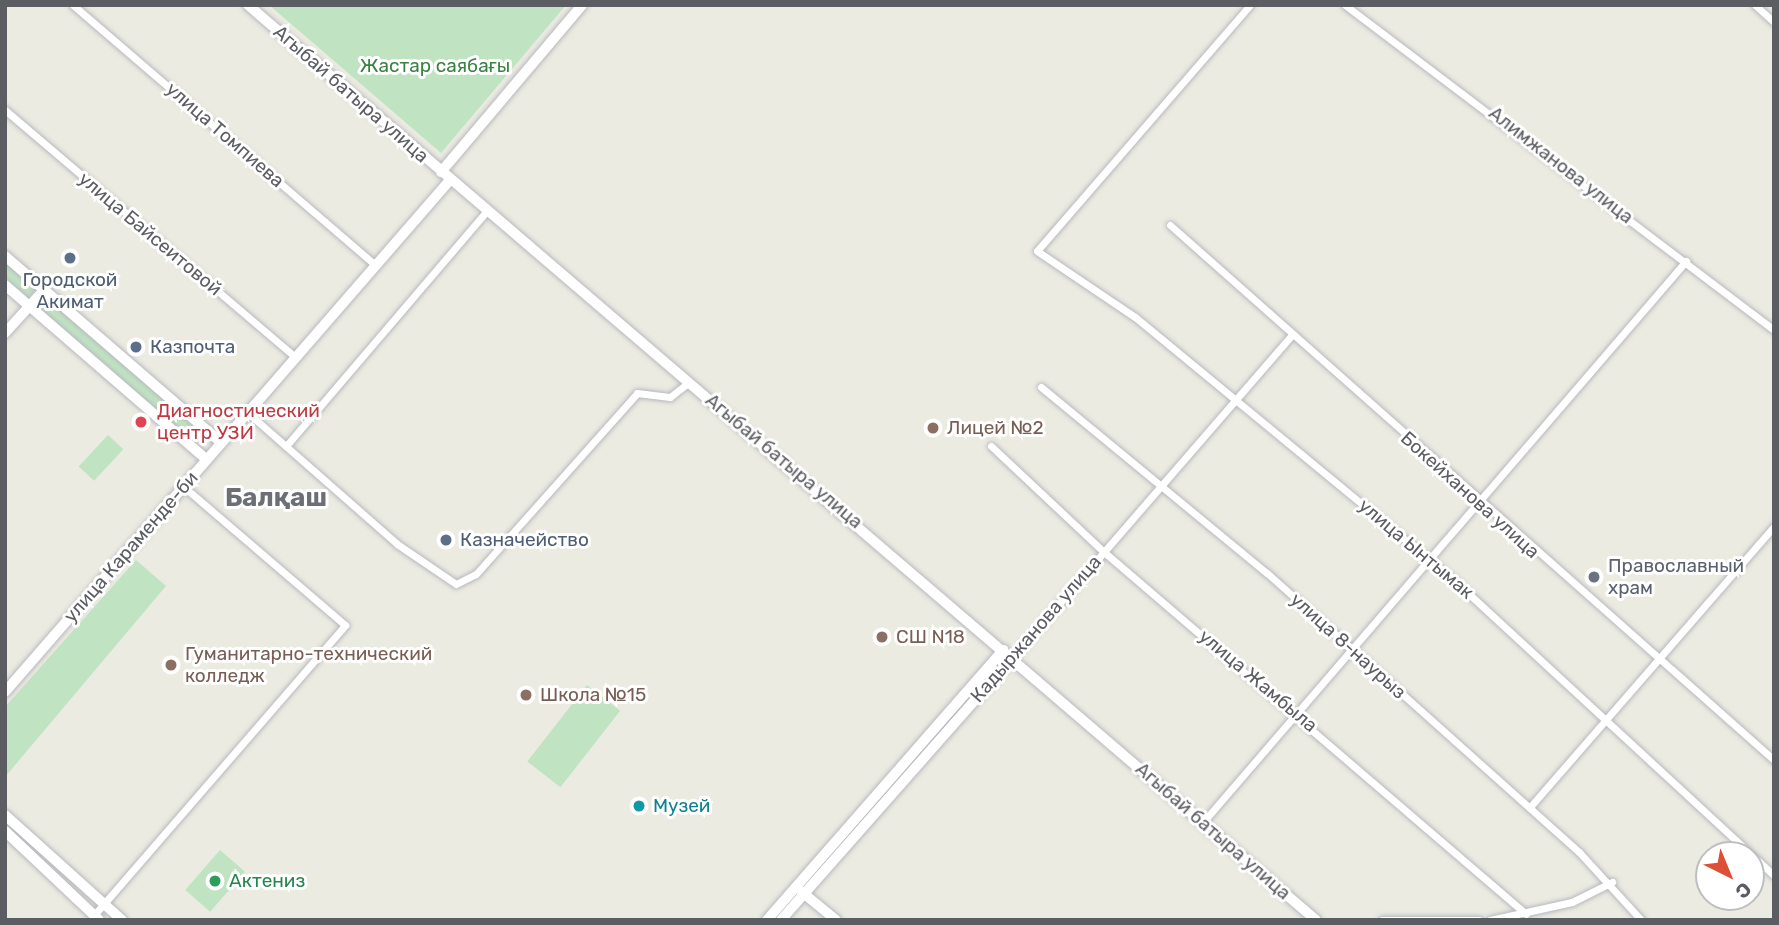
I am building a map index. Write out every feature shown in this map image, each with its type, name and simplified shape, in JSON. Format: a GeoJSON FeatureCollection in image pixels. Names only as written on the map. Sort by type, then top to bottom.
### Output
{"type":"FeatureCollection","features":[{"type":"Feature","properties":{"kind":"main road","name":"Агыбай батыра улица"},"geometry":{"type":"LineString","coordinates":[[248,5],[1204,821],[1316,920]]}},
{"type":"Feature","properties":{"kind":"main road"},"geometry":{"type":"LineString","coordinates":[[441,172],[582,5]]}},
{"type":"Feature","properties":{"kind":"main road","name":"улица Караменде-би"},"geometry":{"type":"LineString","coordinates":[[5,692],[450,180]]}},
{"type":"Feature","properties":{"kind":"main road"},"geometry":{"type":"LineString","coordinates":[[5,256],[222,443]]}},
{"type":"Feature","properties":{"kind":"main road"},"geometry":{"type":"LineString","coordinates":[[5,285],[207,460]]}},
{"type":"Feature","properties":{"kind":"main road"},"geometry":{"type":"LineString","coordinates":[[5,333],[45,289]]}},
{"type":"Feature","properties":{"kind":"main road","name":"Кадыржанова улица"},"geometry":{"type":"LineString","coordinates":[[781,920],[1003,650]]}},
{"type":"Feature","properties":{"kind":"main road","name":"Кадыржанова улица"},"geometry":{"type":"LineString","coordinates":[[767,920],[802,892],[1012,658]]}},
{"type":"Feature","properties":{"kind":"main road"},"geometry":{"type":"LineString","coordinates":[[5,815],[122,920]]}},
{"type":"Feature","properties":{"kind":"main road"},"geometry":{"type":"LineString","coordinates":[[5,831],[97,917]]}},
{"type":"Feature","properties":{"kind":"main road"},"geometry":{"type":"LineString","coordinates":[[802,892],[836,920]]}},
{"type":"Feature","properties":{"kind":"street","name":"улица Томпиева"},"geometry":{"type":"LineString","coordinates":[[73,5],[376,266]]}},
{"type":"Feature","properties":{"kind":"street","name":"улица Ынтымак"},"geometry":{"type":"LineString","coordinates":[[1250,5],[1037,251],[1135,317],[1429,559],[1607,719],[1774,875]]}},
{"type":"Feature","properties":{"kind":"street","name":"Алимжанова улица"},"geometry":{"type":"LineString","coordinates":[[1345,5],[1774,330]]}},
{"type":"Feature","properties":{"kind":"street"},"geometry":{"type":"LineString","coordinates":[[1755,5],[1774,22]]}},
{"type":"Feature","properties":{"kind":"street","name":"улица Байсеитовой"},"geometry":{"type":"LineString","coordinates":[[5,110],[296,358]]}},
{"type":"Feature","properties":{"kind":"street"},"geometry":{"type":"LineString","coordinates":[[286,446],[345,381],[487,211]]}},
{"type":"Feature","properties":{"kind":"street","name":"Бокейханова улица"},"geometry":{"type":"LineString","coordinates":[[1170,225],[1290,337],[1774,760]]}},
{"type":"Feature","properties":{"kind":"street"},"geometry":{"type":"LineString","coordinates":[[1204,821],[1686,261]]}},
{"type":"Feature","properties":{"kind":"street","name":"Кадыржанова улица"},"geometry":{"type":"LineString","coordinates":[[1012,658],[1290,337]]}},
{"type":"Feature","properties":{"kind":"street"},"geometry":{"type":"LineString","coordinates":[[248,413],[439,577],[463,583],[637,393],[670,397],[689,382]]}},
{"type":"Feature","properties":{"kind":"street","name":"улица 8-наурыз"},"geometry":{"type":"LineString","coordinates":[[1041,387],[1158,489],[1266,573],[1530,807],[1612,882],[1641,920]]}},
{"type":"Feature","properties":{"kind":"street","name":"улица Жамбыла"},"geometry":{"type":"LineString","coordinates":[[991,446],[1104,551],[1527,915]]}},
{"type":"Feature","properties":{"kind":"street"},"geometry":{"type":"LineString","coordinates":[[97,917],[104,904],[345,625],[184,487]]}},
{"type":"Feature","properties":{"kind":"street"},"geometry":{"type":"LineString","coordinates":[[1530,807],[1774,526]]}},
{"type":"Feature","properties":{"kind":"street"},"geometry":{"type":"LineString","coordinates":[[1490,920],[1527,915],[1612,882]]}},
{"type":"Feature","properties":{"kind":"street"},"geometry":{"type":"LineString","coordinates":[[1382,920],[1479,920]]}},
{"type":"Feature","properties":{"kind":"green space","name":"Жастар саябағы"},"geometry":{"type":"Polygon","coordinates":[[[269,5],[566,5],[441,153],[269,5]]]}},
{"type":"Feature","properties":{"kind":"green space"},"geometry":{"type":"Polygon","coordinates":[[[5,261],[37,288],[28,298],[5,277],[5,261]]]}},
{"type":"Feature","properties":{"kind":"green space"},"geometry":{"type":"Polygon","coordinates":[[[48,299],[203,434],[196,443],[40,308],[48,299]]]}},
{"type":"Feature","properties":{"kind":"green space"},"geometry":{"type":"Polygon","coordinates":[[[108,435],[123,449],[94,481],[79,466],[108,435]]]}},
{"type":"Feature","properties":{"kind":"green space"},"geometry":{"type":"Polygon","coordinates":[[[136,560],[166,586],[5,777],[5,707],[136,560]]]}},
{"type":"Feature","properties":{"kind":"green space"},"geometry":{"type":"Polygon","coordinates":[[[587,685],[620,711],[560,787],[527,761],[587,685]]]}},
{"type":"Feature","properties":{"kind":"green space","name":"Актениз"},"geometry":{"type":"Polygon","coordinates":[[[220,850],[245,872],[210,912],[185,890],[220,850]]]}},
{"type":"Feature","properties":{"kind":"place","name":"Городской Акимат"},"geometry":{"type":"Point","coordinates":[70,258]}},
{"type":"Feature","properties":{"kind":"place","name":"Казпочта"},"geometry":{"type":"Point","coordinates":[136,347]}},
{"type":"Feature","properties":{"kind":"place","name":"Диагностический центр УЗИ"},"geometry":{"type":"Point","coordinates":[141,422]}},
{"type":"Feature","properties":{"kind":"place","name":"Лицей №2"},"geometry":{"type":"Point","coordinates":[933,428]}},
{"type":"Feature","properties":{"kind":"place","name":"Казначейство"},"geometry":{"type":"Point","coordinates":[446,540]}},
{"type":"Feature","properties":{"kind":"place","name":"Православный храм"},"geometry":{"type":"Point","coordinates":[1594,577]}},
{"type":"Feature","properties":{"kind":"place","name":"СШ N18"},"geometry":{"type":"Point","coordinates":[882,637]}},
{"type":"Feature","properties":{"kind":"place","name":"Гуманитарно-технический колледж"},"geometry":{"type":"Point","coordinates":[171,665]}},
{"type":"Feature","properties":{"kind":"place","name":"Школа №15"},"geometry":{"type":"Point","coordinates":[526,695]}},
{"type":"Feature","properties":{"kind":"place","name":"Музей"},"geometry":{"type":"Point","coordinates":[639,806]}},
{"type":"Feature","properties":{"kind":"place","name":"Актениз"},"geometry":{"type":"Point","coordinates":[215,881]}},
{"type":"Feature","properties":{"kind":"district","name":"Балқаш"},"geometry":{"type":"Point","coordinates":[276,498]}}]}
